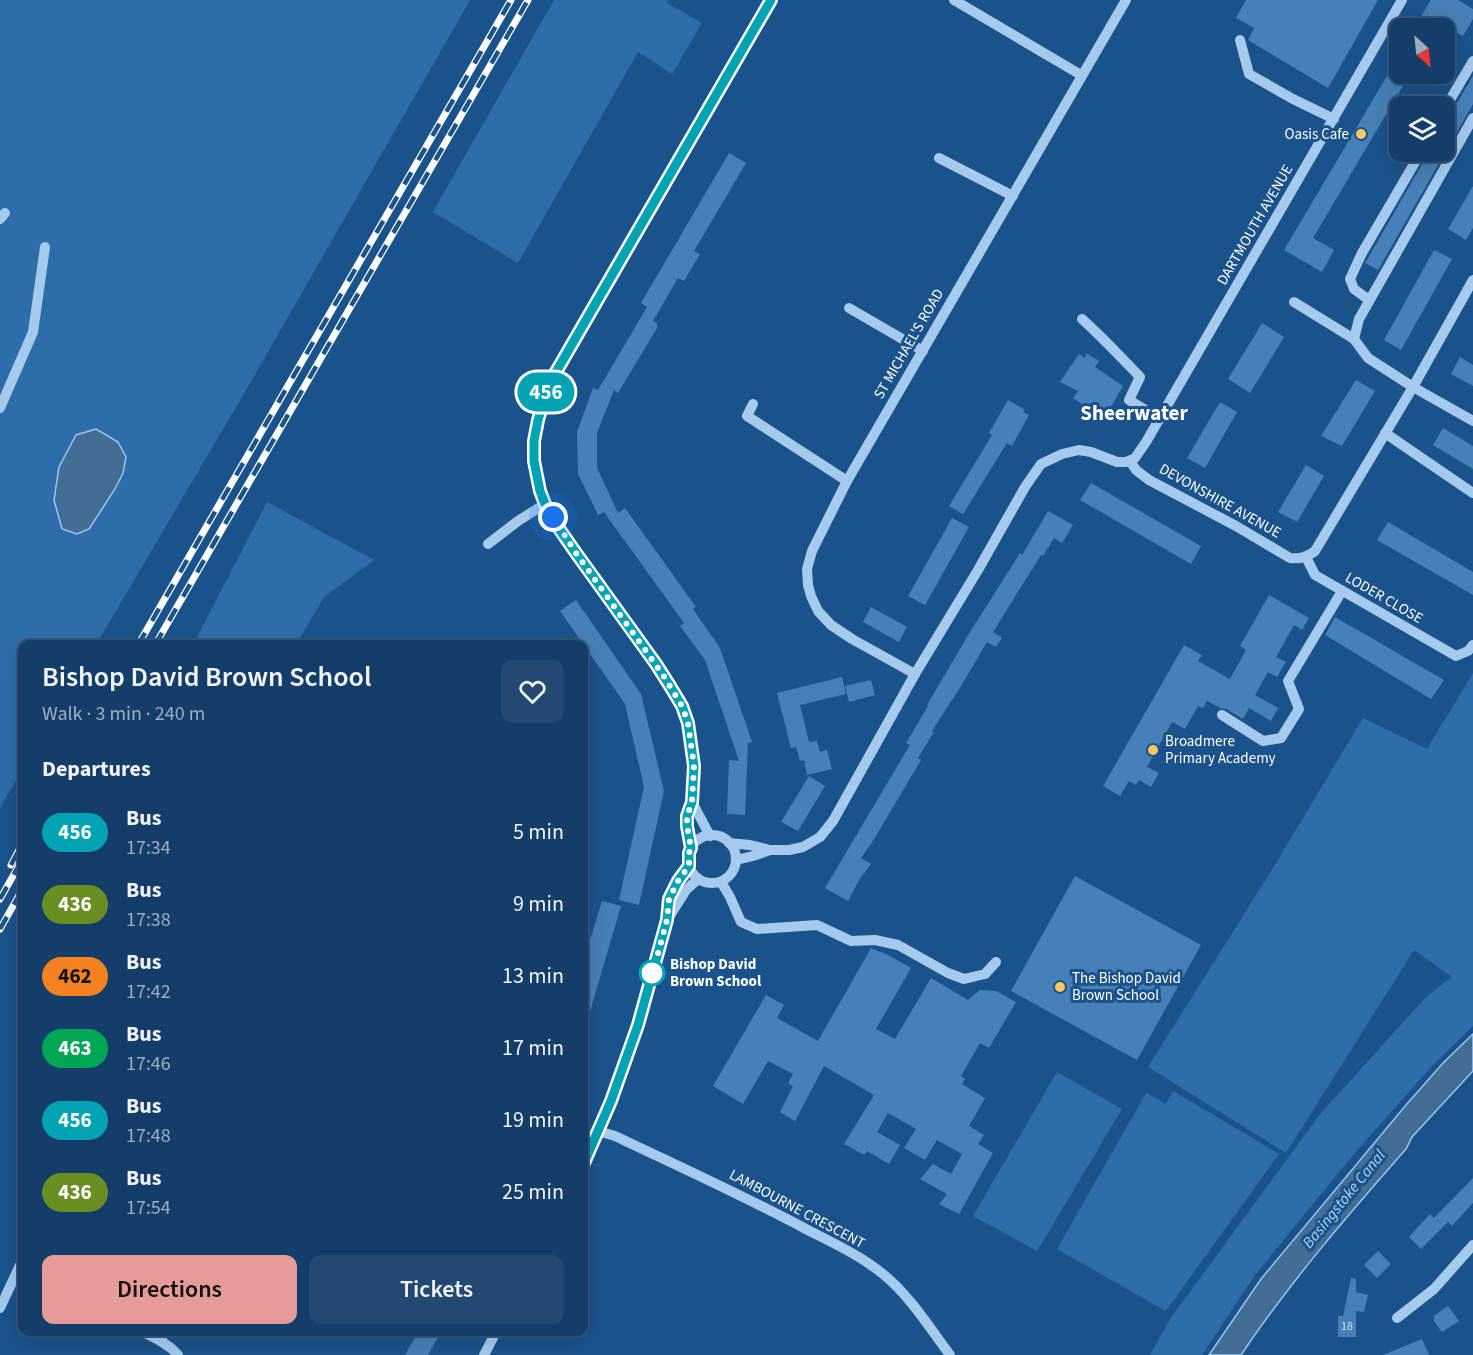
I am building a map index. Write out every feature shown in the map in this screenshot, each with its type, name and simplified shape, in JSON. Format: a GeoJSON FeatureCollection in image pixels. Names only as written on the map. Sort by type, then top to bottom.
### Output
{"type":"FeatureCollection","features":[{"type":"Feature","properties":{"kind":"street"},"geometry":{"type":"LineString","coordinates":[[691,848],[687,816],[692,802],[694,766],[692,742],[682,706],[656,664],[560,530],[545,504],[534,461],[534,441],[540,411],[549,384],[771,0]]}},
{"type":"Feature","properties":{"kind":"street"},"geometry":{"type":"LineString","coordinates":[[954,0],[1081,75]]}},
{"type":"Feature","properties":{"kind":"street","name":"ST MICHAEL'S ROAD"},"geometry":{"type":"LineString","coordinates":[[915,674],[852,639],[831,625],[818,611],[808,585],[807,569],[812,551],[847,481],[1126,0]]}},
{"type":"Feature","properties":{"kind":"street","name":"DARTMOUTH AVENUE"},"geometry":{"type":"LineString","coordinates":[[1130,460],[1135,458],[1142,449],[1160,419],[1402,0]]}},
{"type":"Feature","properties":{"kind":"street"},"geometry":{"type":"LineString","coordinates":[[1240,40],[1249,74],[1334,119]]}},
{"type":"Feature","properties":{"kind":"street"},"geometry":{"type":"LineString","coordinates":[[1452,96],[1473,61]]}},
{"type":"Feature","properties":{"kind":"street"},"geometry":{"type":"LineString","coordinates":[[1354,339],[1359,319],[1369,300],[1473,118]]}},
{"type":"Feature","properties":{"kind":"street"},"geometry":{"type":"LineString","coordinates":[[939,159],[1013,196]]}},
{"type":"Feature","properties":{"kind":"street"},"geometry":{"type":"LineString","coordinates":[[1369,300],[1354,289],[1350,279],[1362,253],[1415,162]]}},
{"type":"Feature","properties":{"kind":"street"},"geometry":{"type":"LineString","coordinates":[[0,408],[33,332],[45,247]]}},
{"type":"Feature","properties":{"kind":"street"},"geometry":{"type":"LineString","coordinates":[[1306,557],[1315,551],[1413,387],[1473,280]]}},
{"type":"Feature","properties":{"kind":"street"},"geometry":{"type":"LineString","coordinates":[[1294,302],[1354,339],[1368,358],[1473,421]]}},
{"type":"Feature","properties":{"kind":"street"},"geometry":{"type":"LineString","coordinates":[[849,308],[923,351]]}},
{"type":"Feature","properties":{"kind":"street"},"geometry":{"type":"LineString","coordinates":[[1082,319],[1140,376],[1129,400],[1160,419]]}},
{"type":"Feature","properties":{"kind":"street"},"geometry":{"type":"LineString","coordinates":[[753,404],[747,416],[847,481]]}},
{"type":"Feature","properties":{"kind":"street"},"geometry":{"type":"LineString","coordinates":[[1385,433],[1473,494]]}},
{"type":"Feature","properties":{"kind":"street"},"geometry":{"type":"LineString","coordinates":[[729,843],[770,850],[789,850],[803,847],[820,837],[833,821],[915,674],[1025,487],[1041,464],[1062,454],[1079,450],[1117,462],[1130,460]]}},
{"type":"Feature","properties":{"kind":"street","name":"DEVONSHIRE AVENUE"},"geometry":{"type":"LineString","coordinates":[[1130,460],[1136,470],[1149,480],[1236,526],[1290,558],[1306,557]]}},
{"type":"Feature","properties":{"kind":"street"},"geometry":{"type":"LineString","coordinates":[[488,544],[545,504]]}},
{"type":"Feature","properties":{"kind":"street","name":"LODER CLOSE"},"geometry":{"type":"LineString","coordinates":[[1306,557],[1315,575],[1456,656],[1468,651],[1473,645]]}},
{"type":"Feature","properties":{"kind":"street"},"geometry":{"type":"LineString","coordinates":[[1222,715],[1263,741],[1281,738],[1299,709],[1288,681],[1342,591]]}},
{"type":"Feature","properties":{"kind":"street"},"geometry":{"type":"LineString","coordinates":[[692,802],[710,836]]}},
{"type":"Feature","properties":{"kind":"street"},"geometry":{"type":"LineString","coordinates":[[710,836],[720,837],[729,843],[736,860],[729,877],[713,884],[698,879],[689,866],[691,848],[699,840],[710,836]]}},
{"type":"Feature","properties":{"kind":"street"},"geometry":{"type":"LineString","coordinates":[[736,860],[770,850]]}},
{"type":"Feature","properties":{"kind":"street"},"geometry":{"type":"LineString","coordinates":[[588,1154],[611,1101],[638,1025],[667,920],[669,899],[689,866]]}},
{"type":"Feature","properties":{"kind":"street"},"geometry":{"type":"LineString","coordinates":[[667,920],[686,890],[698,879]]}},
{"type":"Feature","properties":{"kind":"street"},"geometry":{"type":"LineString","coordinates":[[721,882],[741,922],[757,929],[817,925],[850,941],[875,939],[898,945],[948,973],[964,979],[985,974],[996,962]]}},
{"type":"Feature","properties":{"kind":"street","name":"LAMBOURNE CRESCENT"},"geometry":{"type":"LineString","coordinates":[[598,1131],[615,1136],[759,1203],[862,1259],[901,1291],[950,1355]]}},
{"type":"Feature","properties":{"kind":"street"},"geometry":{"type":"LineString","coordinates":[[1397,1318],[1434,1288],[1473,1245]]}},
{"type":"Feature","properties":{"kind":"street"},"geometry":{"type":"LineString","coordinates":[[0,1308],[18,1270]]}},
{"type":"Feature","properties":{"kind":"street"},"geometry":{"type":"LineString","coordinates":[[163,1336],[178,1355]]}},
{"type":"Feature","properties":{"kind":"street"},"geometry":{"type":"LineString","coordinates":[[484,1355],[494,1336]]}},
{"type":"Feature","properties":{"kind":"shaded area"},"geometry":{"type":"Polygon","coordinates":[[[0,0],[470,0],[249,385],[99,640],[18,640],[18,777],[0,808],[0,0]]]}},
{"type":"Feature","properties":{"kind":"shaded area"},"geometry":{"type":"Polygon","coordinates":[[[554,0],[668,0],[667,3],[702,23],[672,74],[638,52],[518,263],[433,212],[554,0]]]}},
{"type":"Feature","properties":{"kind":"shaded area"},"geometry":{"type":"Polygon","coordinates":[[[267,502],[374,560],[324,597],[299,640],[196,640],[267,502]]]}},
{"type":"Feature","properties":{"kind":"shaded area"},"geometry":{"type":"Polygon","coordinates":[[[1473,673],[1473,1026],[1433,1065],[1353,1155],[1255,1275],[1202,1355],[1150,1355],[1170,1319],[1321,1113],[1427,996],[1452,977],[1414,950],[1286,1153],[1148,1067],[1276,863],[1363,718],[1427,749],[1473,673]]]}},
{"type":"Feature","properties":{"kind":"shaded area"},"geometry":{"type":"Polygon","coordinates":[[[1057,1072],[1122,1109],[1037,1251],[973,1216],[1057,1072]]]}},
{"type":"Feature","properties":{"kind":"shaded area"},"geometry":{"type":"Polygon","coordinates":[[[1173,1091],[1279,1154],[1166,1311],[1057,1249],[1146,1093],[1166,1104],[1173,1091]]]}},
{"type":"Feature","properties":{"kind":"water"},"geometry":{"type":"Polygon","coordinates":[[[96,429],[118,442],[126,457],[123,473],[115,489],[89,529],[77,534],[62,529],[54,500],[59,467],[76,435],[96,429]]]}},
{"type":"Feature","properties":{"kind":"water","name":"Basingstoke Canal"},"geometry":{"type":"Polygon","coordinates":[[[1473,1034],[1473,1071],[1412,1137],[1406,1149],[1320,1249],[1279,1301],[1241,1355],[1209,1355],[1261,1279],[1406,1105],[1443,1063],[1473,1034]]]}},
{"type":"Feature","properties":{"kind":"building"},"geometry":{"type":"Polygon","coordinates":[[[1246,0],[1378,0],[1328,88],[1248,40],[1254,28],[1236,18],[1246,0]]]}},
{"type":"Feature","properties":{"kind":"building"},"geometry":{"type":"Polygon","coordinates":[[[1431,0],[1458,0],[1473,9],[1473,19],[1463,36],[1455,31],[1455,18],[1420,18],[1431,0]]]}},
{"type":"Feature","properties":{"kind":"building"},"geometry":{"type":"Polygon","coordinates":[[[1389,73],[1389,84],[1404,84],[1397,96],[1389,96],[1389,110],[1313,238],[1334,250],[1322,272],[1284,250],[1389,73]]]}},
{"type":"Feature","properties":{"kind":"building"},"geometry":{"type":"Polygon","coordinates":[[[1473,76],[1473,104],[1455,135],[1455,106],[1473,76]]]}},
{"type":"Feature","properties":{"kind":"building"},"geometry":{"type":"Polygon","coordinates":[[[729,153],[746,163],[694,251],[700,254],[684,281],[678,278],[653,321],[657,323],[657,328],[618,393],[614,390],[597,433],[597,468],[618,513],[625,508],[696,607],[693,609],[720,648],[752,742],[748,743],[745,815],[727,814],[729,760],[739,761],[705,660],[680,626],[684,623],[604,512],[598,515],[578,474],[577,432],[593,388],[598,390],[647,307],[641,303],[729,153]]]}},
{"type":"Feature","properties":{"kind":"building"},"geometry":{"type":"Polygon","coordinates":[[[1423,162],[1440,162],[1378,270],[1365,263],[1423,162]]]}},
{"type":"Feature","properties":{"kind":"building"},"geometry":{"type":"Polygon","coordinates":[[[1473,186],[1473,228],[1466,240],[1448,229],[1473,186]]]}},
{"type":"Feature","properties":{"kind":"building"},"geometry":{"type":"Polygon","coordinates":[[[1434,250],[1452,259],[1401,350],[1384,340],[1434,250]]]}},
{"type":"Feature","properties":{"kind":"building"},"geometry":{"type":"Polygon","coordinates":[[[1262,323],[1284,337],[1250,393],[1228,379],[1262,323]]]}},
{"type":"Feature","properties":{"kind":"building"},"geometry":{"type":"Polygon","coordinates":[[[1086,353],[1099,361],[1095,367],[1123,386],[1108,412],[1100,407],[1097,414],[1073,398],[1078,391],[1060,382],[1079,354],[1085,358],[1086,353]]]}},
{"type":"Feature","properties":{"kind":"building"},"geometry":{"type":"Polygon","coordinates":[[[1460,357],[1473,365],[1473,386],[1451,374],[1460,357]]]}},
{"type":"Feature","properties":{"kind":"building"},"geometry":{"type":"Polygon","coordinates":[[[1356,380],[1375,391],[1342,446],[1321,436],[1356,380]]]}},
{"type":"Feature","properties":{"kind":"building"},"geometry":{"type":"Polygon","coordinates":[[[1008,400],[1029,415],[1012,446],[1007,443],[963,514],[949,506],[992,435],[989,433],[1008,400]]]}},
{"type":"Feature","properties":{"kind":"building"},"geometry":{"type":"Polygon","coordinates":[[[1220,402],[1237,412],[1205,468],[1187,458],[1220,402]]]}},
{"type":"Feature","properties":{"kind":"building"},"geometry":{"type":"Polygon","coordinates":[[[1443,428],[1473,446],[1473,469],[1433,445],[1443,428]]]}},
{"type":"Feature","properties":{"kind":"building"},"geometry":{"type":"Polygon","coordinates":[[[1306,465],[1324,476],[1297,522],[1278,512],[1306,465]]]}},
{"type":"Feature","properties":{"kind":"building"},"geometry":{"type":"Polygon","coordinates":[[[1091,483],[1201,546],[1191,564],[1080,500],[1091,483]]]}},
{"type":"Feature","properties":{"kind":"building"},"geometry":{"type":"Polygon","coordinates":[[[1048,511],[1073,525],[1062,543],[1054,538],[1043,556],[1041,555],[993,632],[1002,638],[996,647],[987,642],[932,731],[934,732],[918,758],[921,760],[861,858],[871,864],[848,901],[825,888],[910,745],[906,743],[970,632],[1020,553],[1022,555],[1048,511]]]}},
{"type":"Feature","properties":{"kind":"building"},"geometry":{"type":"Polygon","coordinates":[[[952,518],[969,527],[925,605],[908,596],[952,518]]]}},
{"type":"Feature","properties":{"kind":"building"},"geometry":{"type":"Polygon","coordinates":[[[1388,522],[1473,572],[1473,595],[1377,540],[1388,522]]]}},
{"type":"Feature","properties":{"kind":"building"},"geometry":{"type":"Polygon","coordinates":[[[1269,595],[1309,618],[1302,630],[1294,625],[1276,657],[1286,662],[1277,677],[1268,672],[1255,695],[1278,708],[1271,721],[1249,708],[1243,719],[1207,701],[1203,708],[1198,706],[1185,729],[1172,722],[1147,767],[1159,773],[1151,787],[1139,780],[1136,785],[1129,781],[1120,796],[1103,786],[1184,645],[1202,655],[1198,661],[1230,679],[1246,650],[1240,646],[1269,595]]]}},
{"type":"Feature","properties":{"kind":"building"},"geometry":{"type":"Polygon","coordinates":[[[576,600],[641,694],[664,791],[639,905],[619,900],[644,787],[625,704],[588,651],[588,640],[580,640],[560,611],[576,600]]]}},
{"type":"Feature","properties":{"kind":"building"},"geometry":{"type":"Polygon","coordinates":[[[871,607],[907,627],[899,642],[863,622],[871,607]]]}},
{"type":"Feature","properties":{"kind":"building"},"geometry":{"type":"Polygon","coordinates":[[[1335,617],[1444,680],[1431,699],[1325,635],[1335,617]]]}},
{"type":"Feature","properties":{"kind":"building"},"geometry":{"type":"Polygon","coordinates":[[[842,677],[846,694],[800,705],[809,742],[817,741],[820,752],[827,750],[832,769],[807,775],[804,760],[800,761],[796,747],[791,748],[777,693],[842,677]]]}},
{"type":"Feature","properties":{"kind":"building"},"geometry":{"type":"Polygon","coordinates":[[[871,680],[875,695],[849,702],[845,686],[871,680]]]}},
{"type":"Feature","properties":{"kind":"building"},"geometry":{"type":"Polygon","coordinates":[[[809,776],[825,786],[798,831],[781,822],[809,776]]]}},
{"type":"Feature","properties":{"kind":"building"},"geometry":{"type":"Polygon","coordinates":[[[1075,876],[1201,945],[1137,1060],[1011,991],[1075,876]]]}},
{"type":"Feature","properties":{"kind":"building"},"geometry":{"type":"Polygon","coordinates":[[[602,901],[621,906],[588,1019],[588,947],[602,901]]]}},
{"type":"Feature","properties":{"kind":"building"},"geometry":{"type":"Polygon","coordinates":[[[871,948],[911,968],[876,1029],[895,1039],[931,978],[968,1000],[980,990],[996,991],[1016,1002],[989,1048],[980,1043],[961,1076],[965,1079],[962,1084],[985,1098],[969,1126],[984,1135],[978,1144],[993,1153],[959,1214],[939,1204],[947,1194],[920,1179],[933,1164],[951,1174],[962,1154],[937,1140],[925,1160],[904,1148],[916,1129],[888,1113],[877,1132],[900,1145],[889,1164],[867,1151],[864,1155],[844,1144],[874,1095],[824,1066],[795,1121],[780,1112],[793,1086],[788,1083],[793,1074],[768,1061],[743,1104],[713,1086],[766,995],[784,1005],[777,1018],[818,1041],[871,948]]]}},
{"type":"Feature","properties":{"kind":"building"},"geometry":{"type":"Polygon","coordinates":[[[1473,1178],[1473,1203],[1452,1226],[1448,1222],[1421,1249],[1409,1237],[1430,1214],[1434,1218],[1473,1178]]]}},
{"type":"Feature","properties":{"kind":"building"},"geometry":{"type":"Polygon","coordinates":[[[1378,1251],[1391,1264],[1377,1278],[1364,1265],[1378,1251]]]}},
{"type":"Feature","properties":{"kind":"building"},"geometry":{"type":"Polygon","coordinates":[[[1351,1278],[1356,1279],[1356,1292],[1368,1295],[1364,1312],[1356,1311],[1356,1337],[1338,1337],[1338,1316],[1343,1316],[1351,1278]]]}},
{"type":"Feature","properties":{"kind":"building"},"geometry":{"type":"Polygon","coordinates":[[[1448,1306],[1459,1321],[1442,1332],[1434,1321],[1434,1316],[1448,1306]]]}},
{"type":"Feature","properties":{"kind":"building"},"geometry":{"type":"Polygon","coordinates":[[[416,1336],[439,1336],[428,1355],[405,1355],[416,1336]]]}},
{"type":"Feature","properties":{"kind":"building"},"geometry":{"type":"Polygon","coordinates":[[[1422,1339],[1429,1355],[1383,1355],[1422,1339]]]}},
{"type":"Feature","properties":{"kind":"railway"},"geometry":{"type":"LineString","coordinates":[[141,640],[511,0]]}},
{"type":"Feature","properties":{"kind":"railway"},"geometry":{"type":"LineString","coordinates":[[158,640],[528,0]]}},
{"type":"Feature","properties":{"kind":"railway"},"geometry":{"type":"LineString","coordinates":[[11,865],[18,852]]}},
{"type":"Feature","properties":{"kind":"railway"},"geometry":{"type":"LineString","coordinates":[[0,899],[18,867]]}},
{"type":"Feature","properties":{"kind":"railway"},"geometry":{"type":"LineString","coordinates":[[0,929],[18,897]]}},
{"type":"Feature","properties":{"kind":"bus line","name":"456"},"geometry":{"type":"LineString","coordinates":[[588,1154],[611,1101],[638,1025],[667,920],[669,899],[689,866],[691,848],[687,816],[692,802],[694,766],[692,742],[682,706],[656,664],[560,530],[545,504],[534,461],[534,441],[542,403],[549,384],[771,0]]}},
{"type":"Feature","properties":{"kind":"place","name":"Oasis Cafe"},"geometry":{"type":"Point","coordinates":[1361,134]}},
{"type":"Feature","properties":{"kind":"place","name":"Broadmere Primary Academy"},"geometry":{"type":"Point","coordinates":[1153,750]}},
{"type":"Feature","properties":{"kind":"place","name":"Bishop David Brown School"},"geometry":{"type":"Point","coordinates":[652,973]}},
{"type":"Feature","properties":{"kind":"place","name":"The Bishop David Brown School"},"geometry":{"type":"Point","coordinates":[1060,987]}},
{"type":"Feature","properties":{"kind":"district","name":"Sheerwater"},"geometry":{"type":"Point","coordinates":[1134,413]}},
{"type":"Feature","properties":{"kind":"route"},"geometry":{"type":"LineString","coordinates":[[553,517],[576,553],[656,664],[682,706],[688,723],[694,766],[692,802],[687,816],[691,848],[689,866],[669,899],[667,920],[650,983],[652,973]]}}]}
